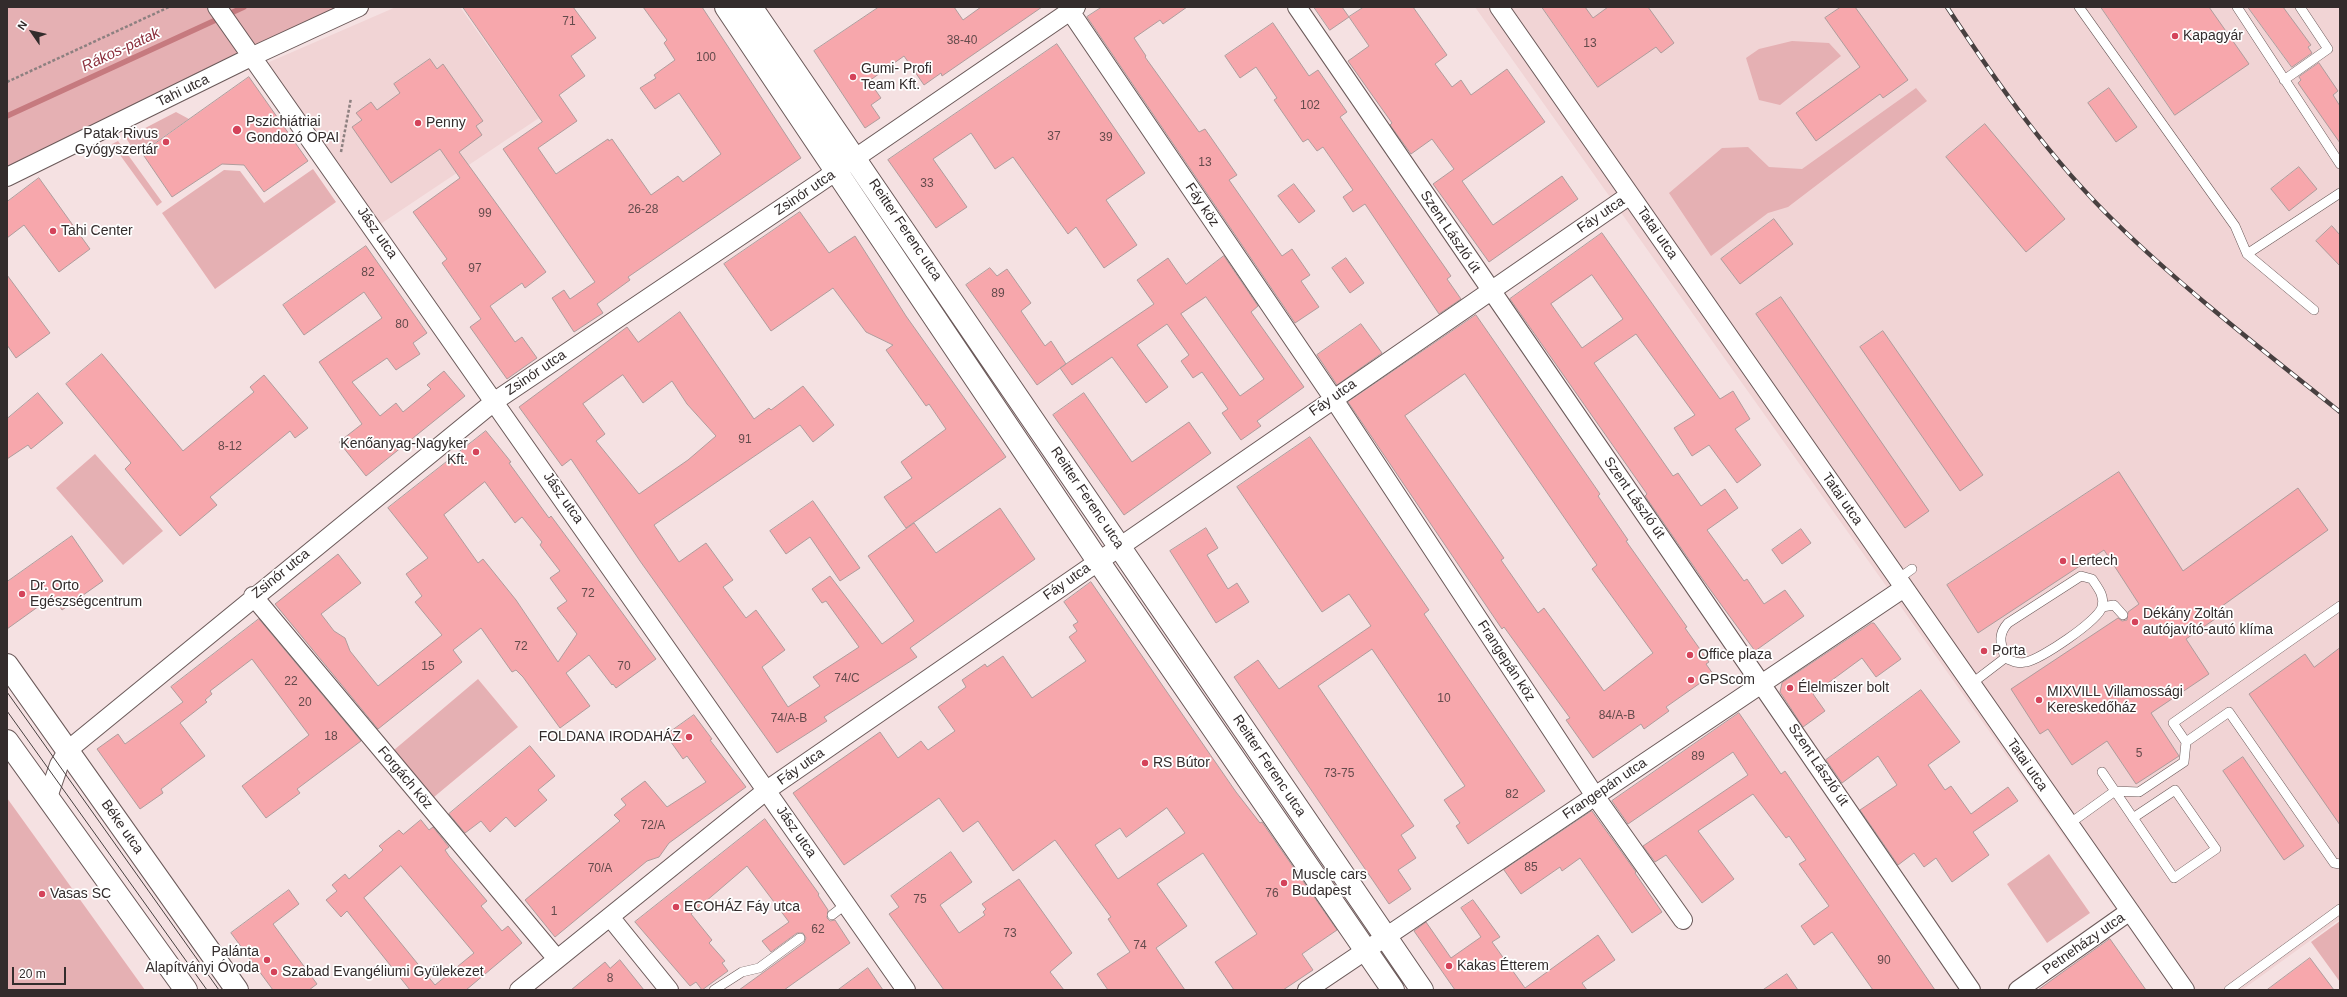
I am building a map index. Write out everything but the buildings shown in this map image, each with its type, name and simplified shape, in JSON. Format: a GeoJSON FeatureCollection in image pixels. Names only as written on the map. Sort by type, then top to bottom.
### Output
{"type":"FeatureCollection","features":[{"type":"Feature","properties":{"kind":"street","name":"Jász utca"},"geometry":{"type":"LineString","coordinates":[[217,7],[495,401],[906,990]]}},
{"type":"Feature","properties":{"kind":"street","name":"Tahi utca"},"geometry":{"type":"LineString","coordinates":[[7,177],[249,51],[359,7]]}},
{"type":"Feature","properties":{"kind":"street","name":"Reitter Ferenc utca"},"geometry":{"type":"LineString","coordinates":[[726,7],[1098,561],[1393,990]]}},
{"type":"Feature","properties":{"kind":"street","name":"Reitter Ferenc utca"},"geometry":{"type":"LineString","coordinates":[[751,7],[1422,990]]}},
{"type":"Feature","properties":{"kind":"street","name":"Szent László út"},"geometry":{"type":"LineString","coordinates":[[1296,7],[1762,683],[1971,990]]}},
{"type":"Feature","properties":{"kind":"street","name":"Tatai utca"},"geometry":{"type":"LineString","coordinates":[[1499,7],[1630,195],[1905,579],[1971,684],[2185,990]]}},
{"type":"Feature","properties":{"kind":"street","name":"Zsinór utca"},"geometry":{"type":"LineString","coordinates":[[48,798],[59,764],[68,750],[253,596],[495,401],[836,172],[1073,9]]}},
{"type":"Feature","properties":{"kind":"street","name":"Fáy köz"},"geometry":{"type":"LineString","coordinates":[[1073,9],[1333,398]]}},
{"type":"Feature","properties":{"kind":"street","name":"Fáy utca"},"geometry":{"type":"LineString","coordinates":[[519,990],[767,790],[1333,398],[1630,195]]}},
{"type":"Feature","properties":{"kind":"street","name":"Frangepán köz"},"geometry":{"type":"LineString","coordinates":[[1333,398],[1595,796],[1683,920]]}},
{"type":"Feature","properties":{"kind":"street","name":"Frangepán utca"},"geometry":{"type":"LineString","coordinates":[[1307,990],[1762,683],[1905,579]]}},
{"type":"Feature","properties":{"kind":"street","name":"Forgách köz"},"geometry":{"type":"LineString","coordinates":[[253,596],[557,959]]}},
{"type":"Feature","properties":{"kind":"street","name":"Béke utca"},"geometry":{"type":"LineString","coordinates":[[7,665],[237,990]]}},
{"type":"Feature","properties":{"kind":"street"},"geometry":{"type":"LineString","coordinates":[[7,741],[186,990]]}},
{"type":"Feature","properties":{"kind":"street"},"geometry":{"type":"LineString","coordinates":[[1250,783],[1271,769]]}},
{"type":"Feature","properties":{"kind":"street","name":"Petneházy utca"},"geometry":{"type":"LineString","coordinates":[[2018,990],[2130,911]]}},
{"type":"Feature","properties":{"kind":"street"},"geometry":{"type":"LineString","coordinates":[[610,917],[669,990]]}},
{"type":"Feature","properties":{"kind":"lane"},"geometry":{"type":"LineString","coordinates":[[2079,7],[2235,226],[2247,254],[2314,310]]}},
{"type":"Feature","properties":{"kind":"lane"},"geometry":{"type":"LineString","coordinates":[[2237,7],[2340,164]]}},
{"type":"Feature","properties":{"kind":"lane"},"geometry":{"type":"LineString","coordinates":[[2284,80],[2328,49],[2300,7]]}},
{"type":"Feature","properties":{"kind":"lane"},"geometry":{"type":"LineString","coordinates":[[2247,254],[2340,193]]}},
{"type":"Feature","properties":{"kind":"lane"},"geometry":{"type":"LineString","coordinates":[[2081,576],[2092,579],[2102,595],[2102,607],[2093,620],[2042,654],[2026,662],[2014,662],[2005,658],[2000,638],[2002,629],[2008,623],[2081,576]]}},
{"type":"Feature","properties":{"kind":"lane"},"geometry":{"type":"LineString","coordinates":[[2102,607],[2114,605],[2122,615]]}},
{"type":"Feature","properties":{"kind":"lane"},"geometry":{"type":"LineString","coordinates":[[2069,824],[2115,791],[2139,792],[2184,762],[2186,742],[2173,723],[2340,606]]}},
{"type":"Feature","properties":{"kind":"lane"},"geometry":{"type":"LineString","coordinates":[[1971,684],[2005,658]]}},
{"type":"Feature","properties":{"kind":"lane"},"geometry":{"type":"LineString","coordinates":[[2186,742],[2229,712],[2334,863],[2340,864]]}},
{"type":"Feature","properties":{"kind":"lane"},"geometry":{"type":"LineString","coordinates":[[2102,772],[2174,878],[2216,849],[2175,790],[2134,818]]}},
{"type":"Feature","properties":{"kind":"lane"},"geometry":{"type":"LineString","coordinates":[[832,915],[846,904]]}},
{"type":"Feature","properties":{"kind":"lane"},"geometry":{"type":"LineString","coordinates":[[2229,990],[2340,909]]}},
{"type":"Feature","properties":{"kind":"lane"},"geometry":{"type":"LineString","coordinates":[[714,990],[742,972],[759,968],[800,938]]}},
{"type":"Feature","properties":{"kind":"path"},"geometry":{"type":"LineString","coordinates":[[7,82],[169,7]]}},
{"type":"Feature","properties":{"kind":"path"},"geometry":{"type":"LineString","coordinates":[[336,175],[351,98]]}},
{"type":"Feature","properties":{"kind":"shaded area"},"geometry":{"type":"Polygon","coordinates":[[[7,7],[345,7],[7,167],[7,7]]]}},
{"type":"Feature","properties":{"kind":"shaded area"},"geometry":{"type":"Polygon","coordinates":[[[396,7],[460,7],[539,118],[379,225],[267,63],[396,7]]]}},
{"type":"Feature","properties":{"kind":"shaded area"},"geometry":{"type":"Polygon","coordinates":[[[1475,7],[2340,7],[2340,919],[2242,990],[2173,990],[1475,7]]]}},
{"type":"Feature","properties":{"kind":"shaded area"},"geometry":{"type":"Polygon","coordinates":[[[1792,41],[1829,43],[1841,56],[1780,105],[1759,100],[1746,58],[1759,49],[1792,41]]]}},
{"type":"Feature","properties":{"kind":"shaded area"},"geometry":{"type":"Polygon","coordinates":[[[1916,88],[1927,101],[1788,207],[1768,213],[1711,256],[1669,193],[1722,148],[1748,147],[1769,167],[1802,169],[1916,88]]]}},
{"type":"Feature","properties":{"kind":"shaded area"},"geometry":{"type":"Polygon","coordinates":[[[176,112],[189,119],[137,155],[126,138],[176,112]]]}},
{"type":"Feature","properties":{"kind":"shaded area"},"geometry":{"type":"Polygon","coordinates":[[[118,141],[162,202],[157,206],[112,144],[118,141]]]}},
{"type":"Feature","properties":{"kind":"shaded area"},"geometry":{"type":"Polygon","coordinates":[[[313,169],[336,202],[215,289],[162,213],[224,170],[240,171],[264,203],[313,169]]]}},
{"type":"Feature","properties":{"kind":"shaded area"},"geometry":{"type":"Polygon","coordinates":[[[95,454],[163,531],[123,565],[56,488],[95,454]]]}},
{"type":"Feature","properties":{"kind":"shaded area"},"geometry":{"type":"Polygon","coordinates":[[[478,679],[518,727],[434,797],[394,750],[478,679]]]}},
{"type":"Feature","properties":{"kind":"shaded area","name":"Vasas SC"},"geometry":{"type":"Polygon","coordinates":[[[7,798],[145,990],[7,990],[7,798]]]}},
{"type":"Feature","properties":{"kind":"shaded area"},"geometry":{"type":"Polygon","coordinates":[[[2049,854],[2090,913],[2047,943],[2007,884],[2049,854]]]}},
{"type":"Feature","properties":{"kind":"shaded area"},"geometry":{"type":"Polygon","coordinates":[[[2340,921],[2340,982],[2311,942],[2340,921]]]}},
{"type":"Feature","properties":{"kind":"waterway","name":"Rákos-patak"},"geometry":{"type":"LineString","coordinates":[[7,116],[244,7]]}},
{"type":"Feature","properties":{"kind":"tram line"},"geometry":{"type":"LineString","coordinates":[[7,692],[219,990]]}},
{"type":"Feature","properties":{"kind":"tram line"},"geometry":{"type":"LineString","coordinates":[[7,711],[207,990]]}},
{"type":"Feature","properties":{"kind":"railway"},"geometry":{"type":"LineString","coordinates":[[1947,7],[1985,64],[2047,147],[2116,223],[2198,297],[2340,412]]}},
{"type":"Feature","properties":{"kind":"place","name":"Kapagyár"},"geometry":{"type":"Point","coordinates":[2175,36]}},
{"type":"Feature","properties":{"kind":"place","name":"Gumi- Profi Team Kft."},"geometry":{"type":"Point","coordinates":[853,77]}},
{"type":"Feature","properties":{"kind":"place","name":"Penny"},"geometry":{"type":"Point","coordinates":[418,123]}},
{"type":"Feature","properties":{"kind":"place","name":"Pszichiátriai Gondozó OPAI"},"geometry":{"type":"Point","coordinates":[237,130]}},
{"type":"Feature","properties":{"kind":"place","name":"Patak Rivus Gyógyszertár"},"geometry":{"type":"Point","coordinates":[166,142]}},
{"type":"Feature","properties":{"kind":"place","name":"Tahi Center"},"geometry":{"type":"Point","coordinates":[53,231]}},
{"type":"Feature","properties":{"kind":"place","name":"Kenőanyag-Nagyker Kft."},"geometry":{"type":"Point","coordinates":[476,452]}},
{"type":"Feature","properties":{"kind":"place","name":"Lertech"},"geometry":{"type":"Point","coordinates":[2063,561]}},
{"type":"Feature","properties":{"kind":"place","name":"Dr. Orto Egészségcentrum"},"geometry":{"type":"Point","coordinates":[22,594]}},
{"type":"Feature","properties":{"kind":"place","name":"Dékány Zoltán autójavító-autó klíma"},"geometry":{"type":"Point","coordinates":[2135,622]}},
{"type":"Feature","properties":{"kind":"place","name":"Porta"},"geometry":{"type":"Point","coordinates":[1984,651]}},
{"type":"Feature","properties":{"kind":"place","name":"Office plaza"},"geometry":{"type":"Point","coordinates":[1690,655]}},
{"type":"Feature","properties":{"kind":"place","name":"GPScom"},"geometry":{"type":"Point","coordinates":[1691,680]}},
{"type":"Feature","properties":{"kind":"place","name":"Élelmiszer bolt"},"geometry":{"type":"Point","coordinates":[1790,688]}},
{"type":"Feature","properties":{"kind":"place","name":"MIXVILL Villamossági Kereskedőház"},"geometry":{"type":"Point","coordinates":[2039,700]}},
{"type":"Feature","properties":{"kind":"place","name":"FOLDANA IRODAHÁZ"},"geometry":{"type":"Point","coordinates":[689,737]}},
{"type":"Feature","properties":{"kind":"place","name":"RS Bútor"},"geometry":{"type":"Point","coordinates":[1145,763]}},
{"type":"Feature","properties":{"kind":"place","name":"Muscle cars Budapest"},"geometry":{"type":"Point","coordinates":[1284,883]}},
{"type":"Feature","properties":{"kind":"place","name":"Vasas SC"},"geometry":{"type":"Point","coordinates":[42,894]}},
{"type":"Feature","properties":{"kind":"place","name":"ECOHÁZ Fáy utca"},"geometry":{"type":"Point","coordinates":[676,907]}},
{"type":"Feature","properties":{"kind":"place","name":"Palánta Alapítványi Óvoda"},"geometry":{"type":"Point","coordinates":[267,960]}},
{"type":"Feature","properties":{"kind":"place","name":"Kakas Étterem"},"geometry":{"type":"Point","coordinates":[1449,966]}},
{"type":"Feature","properties":{"kind":"place","name":"Szabad Evangéliumi Gyülekezet"},"geometry":{"type":"Point","coordinates":[274,972]}}]}
